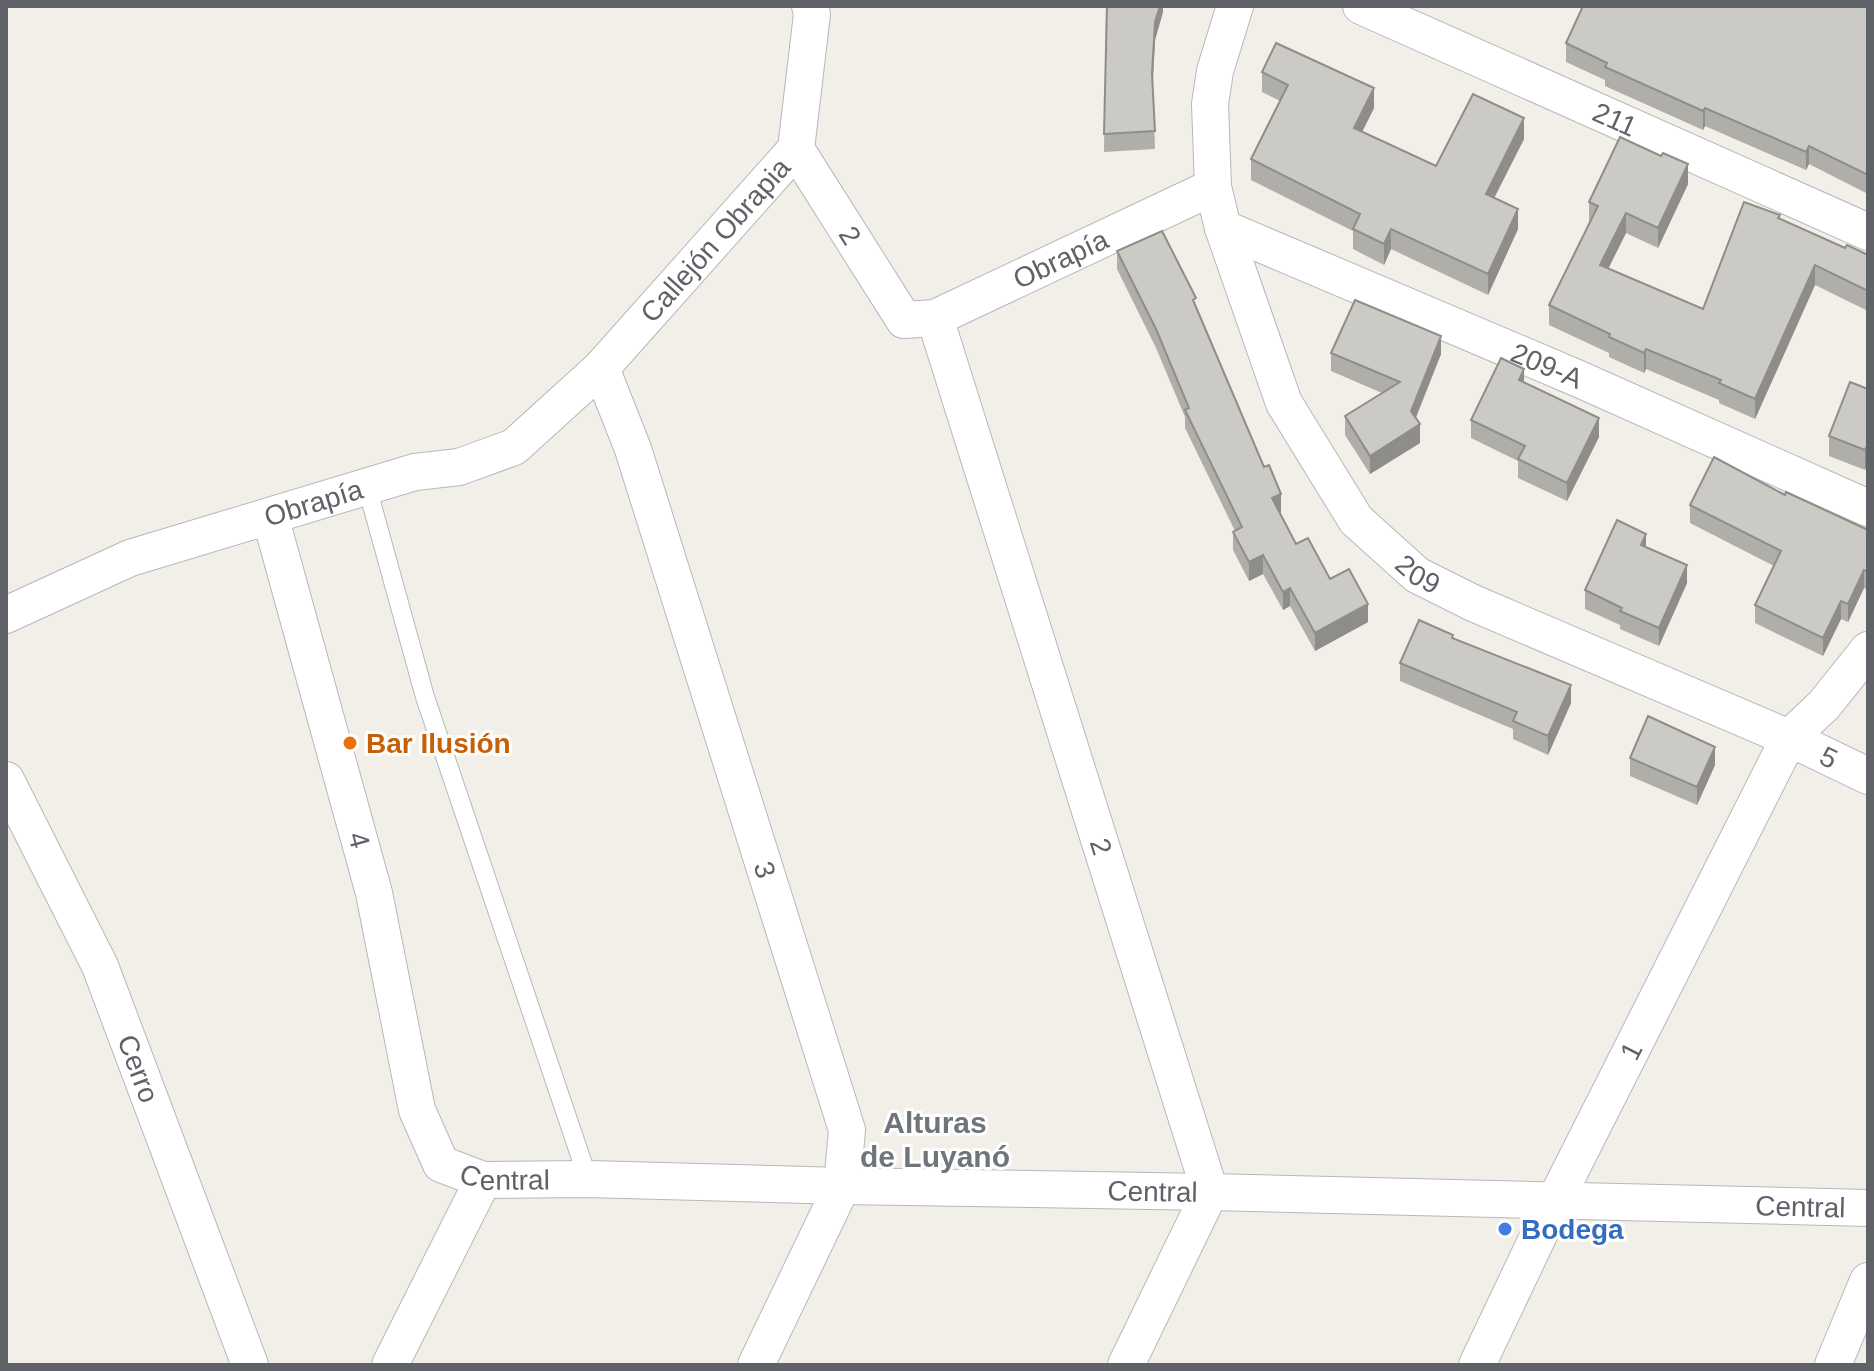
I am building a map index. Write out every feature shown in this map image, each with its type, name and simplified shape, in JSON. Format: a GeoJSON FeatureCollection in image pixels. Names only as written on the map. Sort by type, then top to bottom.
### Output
{"type":"FeatureCollection","features":[{"type":"Feature","properties":{"kind":"street","name":"209"},"geometry":{"type":"LineString","coordinates":[[1235,6],[1215,71],[1210,104],[1213,187],[1223,228],[1284,403],[1356,520],[1417,575],[1473,603],[1789,738]]}},
{"type":"Feature","properties":{"kind":"street","name":"211"},"geometry":{"type":"LineString","coordinates":[[1361,6],[1868,232]]}},
{"type":"Feature","properties":{"kind":"street","name":"Callejón Obrapia"},"geometry":{"type":"LineString","coordinates":[[601,368],[796,149],[801,9]]}},
{"type":"Feature","properties":{"kind":"street","name":"2"},"geometry":{"type":"LineString","coordinates":[[796,149],[919,319],[1210,1192]]}},
{"type":"Feature","properties":{"kind":"street","name":"Obrapía"},"geometry":{"type":"LineString","coordinates":[[919,319],[1213,187]]}},
{"type":"Feature","properties":{"kind":"street","name":"209-A"},"geometry":{"type":"LineString","coordinates":[[1223,228],[1565,373],[1868,508]]}},
{"type":"Feature","properties":{"kind":"street","name":"Obrapía"},"geometry":{"type":"LineString","coordinates":[[6,615],[130,558],[415,472],[459,467],[514,447],[601,368]]}},
{"type":"Feature","properties":{"kind":"street","name":"3"},"geometry":{"type":"LineString","coordinates":[[601,368],[633,449],[847,1130],[842,1186],[756,1365]]}},
{"type":"Feature","properties":{"kind":"street","name":"4"},"geometry":{"type":"LineString","coordinates":[[270,516],[374,893],[417,1110],[441,1164]]}},
{"type":"Feature","properties":{"kind":"street","name":"1"},"geometry":{"type":"LineString","coordinates":[[1477,1365],[1555,1201],[1789,738],[1824,705],[1868,650]]}},
{"type":"Feature","properties":{"kind":"street","name":"5"},"geometry":{"type":"LineString","coordinates":[[1789,738],[1868,776]]}},
{"type":"Feature","properties":{"kind":"street","name":"Cerro"},"geometry":{"type":"LineString","coordinates":[[6,780],[100,966],[250,1365]]}},
{"type":"Feature","properties":{"kind":"street","name":"Central"},"geometry":{"type":"LineString","coordinates":[[441,1164],[483,1180],[588,1179],[1868,1208]]}},
{"type":"Feature","properties":{"kind":"street"},"geometry":{"type":"LineString","coordinates":[[390,1365],[483,1180]]}},
{"type":"Feature","properties":{"kind":"street"},"geometry":{"type":"LineString","coordinates":[[1126,1365],[1210,1192]]}},
{"type":"Feature","properties":{"kind":"street"},"geometry":{"type":"LineString","coordinates":[[1833,1365],[1868,1281]]}},
{"type":"Feature","properties":{"kind":"lane"},"geometry":{"type":"LineString","coordinates":[[367,487],[425,697],[588,1179]]}},
{"type":"Feature","properties":{"kind":"building"},"geometry":{"type":"Polygon","coordinates":[[[1107,6],[1160,6],[1155,22],[1152,74],[1155,131],[1104,134],[1107,6]]]}},
{"type":"Feature","properties":{"kind":"building"},"geometry":{"type":"Polygon","coordinates":[[[1583,6],[1868,6],[1868,175],[1809,146],[1806,152],[1605,67],[1607,63],[1566,43],[1583,6]]]}},
{"type":"Feature","properties":{"kind":"building"},"geometry":{"type":"Polygon","coordinates":[[[1276,43],[1374,88],[1354,128],[1436,166],[1473,94],[1524,118],[1486,194],[1518,209],[1488,274],[1391,229],[1384,244],[1353,229],[1360,214],[1251,159],[1288,85],[1262,72],[1276,43]]]}},
{"type":"Feature","properties":{"kind":"building"},"geometry":{"type":"Polygon","coordinates":[[[1620,137],[1661,156],[1663,153],[1688,164],[1658,228],[1626,213],[1600,265],[1703,309],[1744,202],[1780,215],[1778,218],[1845,248],[1847,245],[1868,255],[1868,291],[1815,265],[1755,399],[1719,383],[1721,380],[1646,349],[1644,353],[1549,305],[1598,206],[1589,202],[1620,137]]]}},
{"type":"Feature","properties":{"kind":"building"},"geometry":{"type":"Polygon","coordinates":[[[1162,231],[1196,298],[1193,300],[1264,467],[1269,465],[1281,494],[1272,498],[1296,544],[1308,538],[1330,579],[1349,569],[1368,604],[1315,633],[1290,588],[1283,592],[1263,555],[1249,562],[1233,532],[1242,527],[1185,410],[1189,408],[1156,329],[1117,251],[1162,231]]]}},
{"type":"Feature","properties":{"kind":"building"},"geometry":{"type":"Polygon","coordinates":[[[1355,300],[1441,336],[1411,411],[1420,424],[1370,456],[1345,416],[1400,382],[1331,353],[1355,300]]]}},
{"type":"Feature","properties":{"kind":"building"},"geometry":{"type":"Polygon","coordinates":[[[1501,358],[1524,369],[1519,380],[1599,418],[1567,483],[1518,459],[1525,446],[1471,420],[1501,358]]]}},
{"type":"Feature","properties":{"kind":"building"},"geometry":{"type":"Polygon","coordinates":[[[1850,382],[1868,389],[1868,446],[1865,450],[1829,436],[1850,382]]]}},
{"type":"Feature","properties":{"kind":"building"},"geometry":{"type":"Polygon","coordinates":[[[1714,457],[1785,495],[1786,492],[1868,530],[1868,572],[1864,570],[1848,604],[1841,601],[1823,638],[1755,605],[1781,551],[1690,505],[1714,457]]]}},
{"type":"Feature","properties":{"kind":"building"},"geometry":{"type":"Polygon","coordinates":[[[1617,520],[1646,534],[1641,545],[1687,565],[1659,628],[1620,611],[1622,608],[1585,590],[1617,520]]]}},
{"type":"Feature","properties":{"kind":"building"},"geometry":{"type":"Polygon","coordinates":[[[1419,620],[1453,635],[1452,638],[1571,685],[1548,736],[1513,721],[1517,712],[1400,663],[1419,620]]]}},
{"type":"Feature","properties":{"kind":"building"},"geometry":{"type":"Polygon","coordinates":[[[1648,716],[1715,747],[1697,787],[1630,758],[1648,716]]]}},
{"type":"Feature","properties":{"kind":"place","name":"Bar Ilusión"},"geometry":{"type":"Point","coordinates":[350,743]}},
{"type":"Feature","properties":{"kind":"place","name":"Bodega"},"geometry":{"type":"Point","coordinates":[1505,1229]}},
{"type":"Feature","properties":{"kind":"district","name":"Alturas de Luyanó"},"geometry":{"type":"Point","coordinates":[935,1139]}}]}
